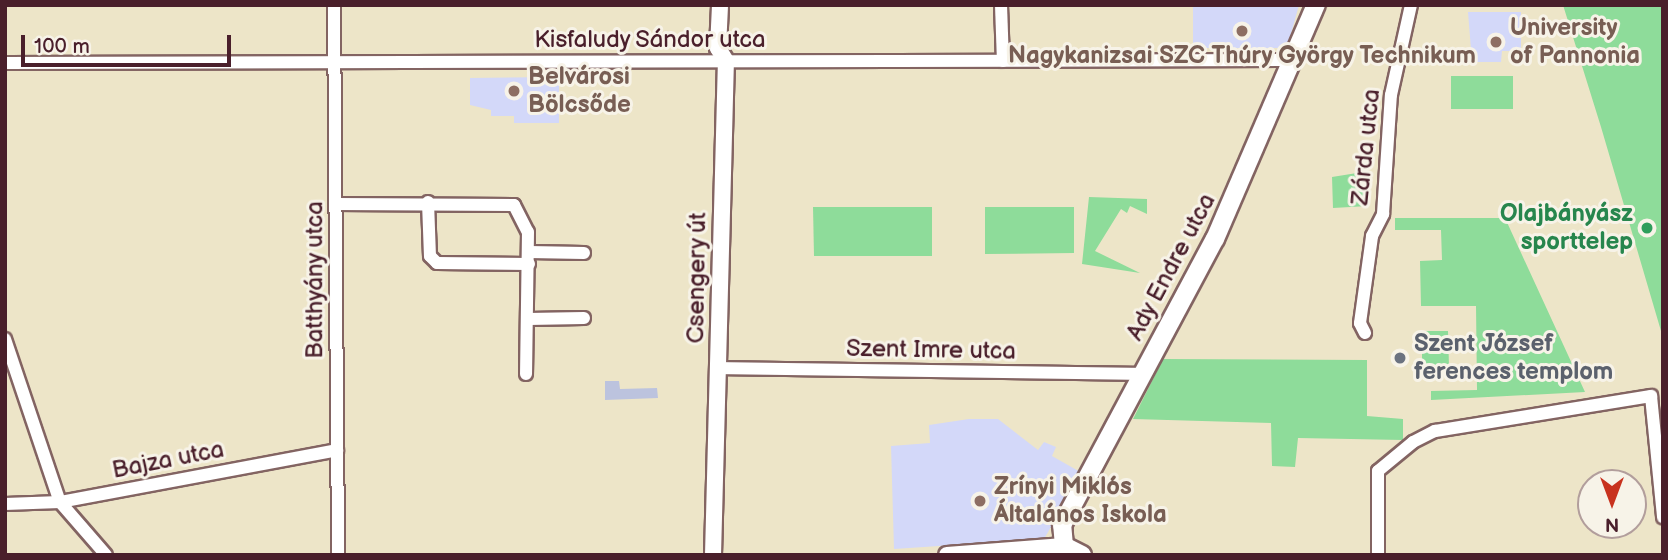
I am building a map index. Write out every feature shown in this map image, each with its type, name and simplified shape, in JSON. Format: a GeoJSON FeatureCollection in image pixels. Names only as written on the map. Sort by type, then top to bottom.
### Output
{"type":"FeatureCollection","features":[{"type":"Feature","properties":{"kind":"main road","name":"Ady Endre utca"},"geometry":{"type":"LineString","coordinates":[[1064,546],[1062,525],[1215,240],[1317,5]]}},
{"type":"Feature","properties":{"kind":"main road"},"geometry":{"type":"LineString","coordinates":[[1064,546],[1082,555]]}},
{"type":"Feature","properties":{"kind":"street","name":"Batthyány utca"},"geometry":{"type":"LineString","coordinates":[[334,5],[338,555]]}},
{"type":"Feature","properties":{"kind":"street","name":"Csengery út"},"geometry":{"type":"LineString","coordinates":[[713,555],[726,61],[718,47],[720,5]]}},
{"type":"Feature","properties":{"kind":"street"},"geometry":{"type":"LineString","coordinates":[[1001,5],[1003,61]]}},
{"type":"Feature","properties":{"kind":"street","name":"Zárda utca"},"geometry":{"type":"LineString","coordinates":[[1365,333],[1360,323],[1372,236],[1383,214],[1391,95],[1411,5]]}},
{"type":"Feature","properties":{"kind":"street","name":"Kisfaludy Sándor utca"},"geometry":{"type":"LineString","coordinates":[[5,63],[1283,60],[1292,66]]}},
{"type":"Feature","properties":{"kind":"street"},"geometry":{"type":"LineString","coordinates":[[336,204],[428,202],[514,205],[525,220],[529,258],[526,374]]}},
{"type":"Feature","properties":{"kind":"street"},"geometry":{"type":"LineString","coordinates":[[428,202],[430,256],[437,263],[584,253]]}},
{"type":"Feature","properties":{"kind":"street"},"geometry":{"type":"LineString","coordinates":[[528,319],[584,318]]}},
{"type":"Feature","properties":{"kind":"street"},"geometry":{"type":"LineString","coordinates":[[5,339],[60,502],[106,555]]}},
{"type":"Feature","properties":{"kind":"street","name":"Szent Imre utca"},"geometry":{"type":"LineString","coordinates":[[719,368],[1142,374]]}},
{"type":"Feature","properties":{"kind":"street"},"geometry":{"type":"LineString","coordinates":[[1378,555],[1378,471],[1435,432],[1651,396],[1663,517]]}},
{"type":"Feature","properties":{"kind":"street","name":"Bajza utca"},"geometry":{"type":"LineString","coordinates":[[5,504],[60,502],[337,450]]}},
{"type":"Feature","properties":{"kind":"street"},"geometry":{"type":"LineString","coordinates":[[947,555],[1064,546]]}},
{"type":"Feature","properties":{"kind":"shaded area","name":"Nagykanizsai SZC Thúry György Technikum"},"geometry":{"type":"Polygon","coordinates":[[[1193,5],[1299,5],[1287,48],[1193,48],[1193,5]]]}},
{"type":"Feature","properties":{"kind":"shaded area","name":"University of Pannonia"},"geometry":{"type":"Polygon","coordinates":[[[1468,12],[1521,12],[1521,65],[1515,65],[1515,51],[1502,51],[1501,62],[1472,62],[1468,12]]]}},
{"type":"Feature","properties":{"kind":"shaded area","name":"Belvárosi Bölcsőde"},"geometry":{"type":"Polygon","coordinates":[[[559,77],[559,123],[514,123],[514,116],[491,116],[491,110],[470,105],[470,78],[559,77]]]}},
{"type":"Feature","properties":{"kind":"shaded area"},"geometry":{"type":"Polygon","coordinates":[[[605,381],[619,381],[620,389],[657,388],[658,398],[605,400],[605,381]]]}},
{"type":"Feature","properties":{"kind":"shaded area","name":"Zrínyi Miklós Általános Iskola"},"geometry":{"type":"Polygon","coordinates":[[[969,419],[998,419],[1038,450],[1044,442],[1056,447],[1052,456],[1082,473],[1044,539],[894,549],[891,446],[930,443],[929,425],[969,419]]]}},
{"type":"Feature","properties":{"kind":"green space","name":"Olajbányász sporttelep"},"geometry":{"type":"Polygon","coordinates":[[[1563,5],[1663,5],[1661,331],[1601,127],[1563,5]]]}},
{"type":"Feature","properties":{"kind":"green space"},"geometry":{"type":"Polygon","coordinates":[[[1451,76],[1513,76],[1513,109],[1451,109],[1451,76]]]}},
{"type":"Feature","properties":{"kind":"green space"},"geometry":{"type":"Polygon","coordinates":[[[1357,173],[1368,206],[1333,208],[1332,177],[1357,173]]]}},
{"type":"Feature","properties":{"kind":"green space"},"geometry":{"type":"Polygon","coordinates":[[[1089,197],[1147,199],[1147,214],[1130,206],[1127,213],[1121,209],[1095,251],[1140,273],[1082,264],[1089,197]]]}},
{"type":"Feature","properties":{"kind":"green space"},"geometry":{"type":"Polygon","coordinates":[[[813,207],[932,207],[932,256],[814,256],[813,207]]]}},
{"type":"Feature","properties":{"kind":"green space"},"geometry":{"type":"Polygon","coordinates":[[[985,207],[1074,207],[1074,253],[985,254],[985,207]]]}},
{"type":"Feature","properties":{"kind":"green space"},"geometry":{"type":"Polygon","coordinates":[[[1395,218],[1505,218],[1585,392],[1431,400],[1431,391],[1477,390],[1476,306],[1421,306],[1420,261],[1442,260],[1441,230],[1395,230],[1395,218]]]}},
{"type":"Feature","properties":{"kind":"green space"},"geometry":{"type":"Polygon","coordinates":[[[1422,331],[1448,331],[1449,367],[1422,368],[1422,331]]]}},
{"type":"Feature","properties":{"kind":"green space"},"geometry":{"type":"Polygon","coordinates":[[[1163,359],[1367,360],[1367,416],[1403,419],[1403,440],[1298,438],[1295,467],[1272,466],[1271,423],[1133,419],[1163,359]]]}},
{"type":"Feature","properties":{"kind":"place","name":"Nagykanizsai SZC Thúry György Technikum"},"geometry":{"type":"Point","coordinates":[1242,31]}},
{"type":"Feature","properties":{"kind":"place","name":"University of Pannonia"},"geometry":{"type":"Point","coordinates":[1496,42]}},
{"type":"Feature","properties":{"kind":"place","name":"Belvárosi Bölcsőde"},"geometry":{"type":"Point","coordinates":[514,91]}},
{"type":"Feature","properties":{"kind":"place","name":"Olajbányász sporttelep"},"geometry":{"type":"Point","coordinates":[1647,228]}},
{"type":"Feature","properties":{"kind":"place","name":"Szent József ferences templom"},"geometry":{"type":"Point","coordinates":[1400,358]}},
{"type":"Feature","properties":{"kind":"place","name":"Zrínyi Miklós Általános Iskola"},"geometry":{"type":"Point","coordinates":[980,501]}}]}
